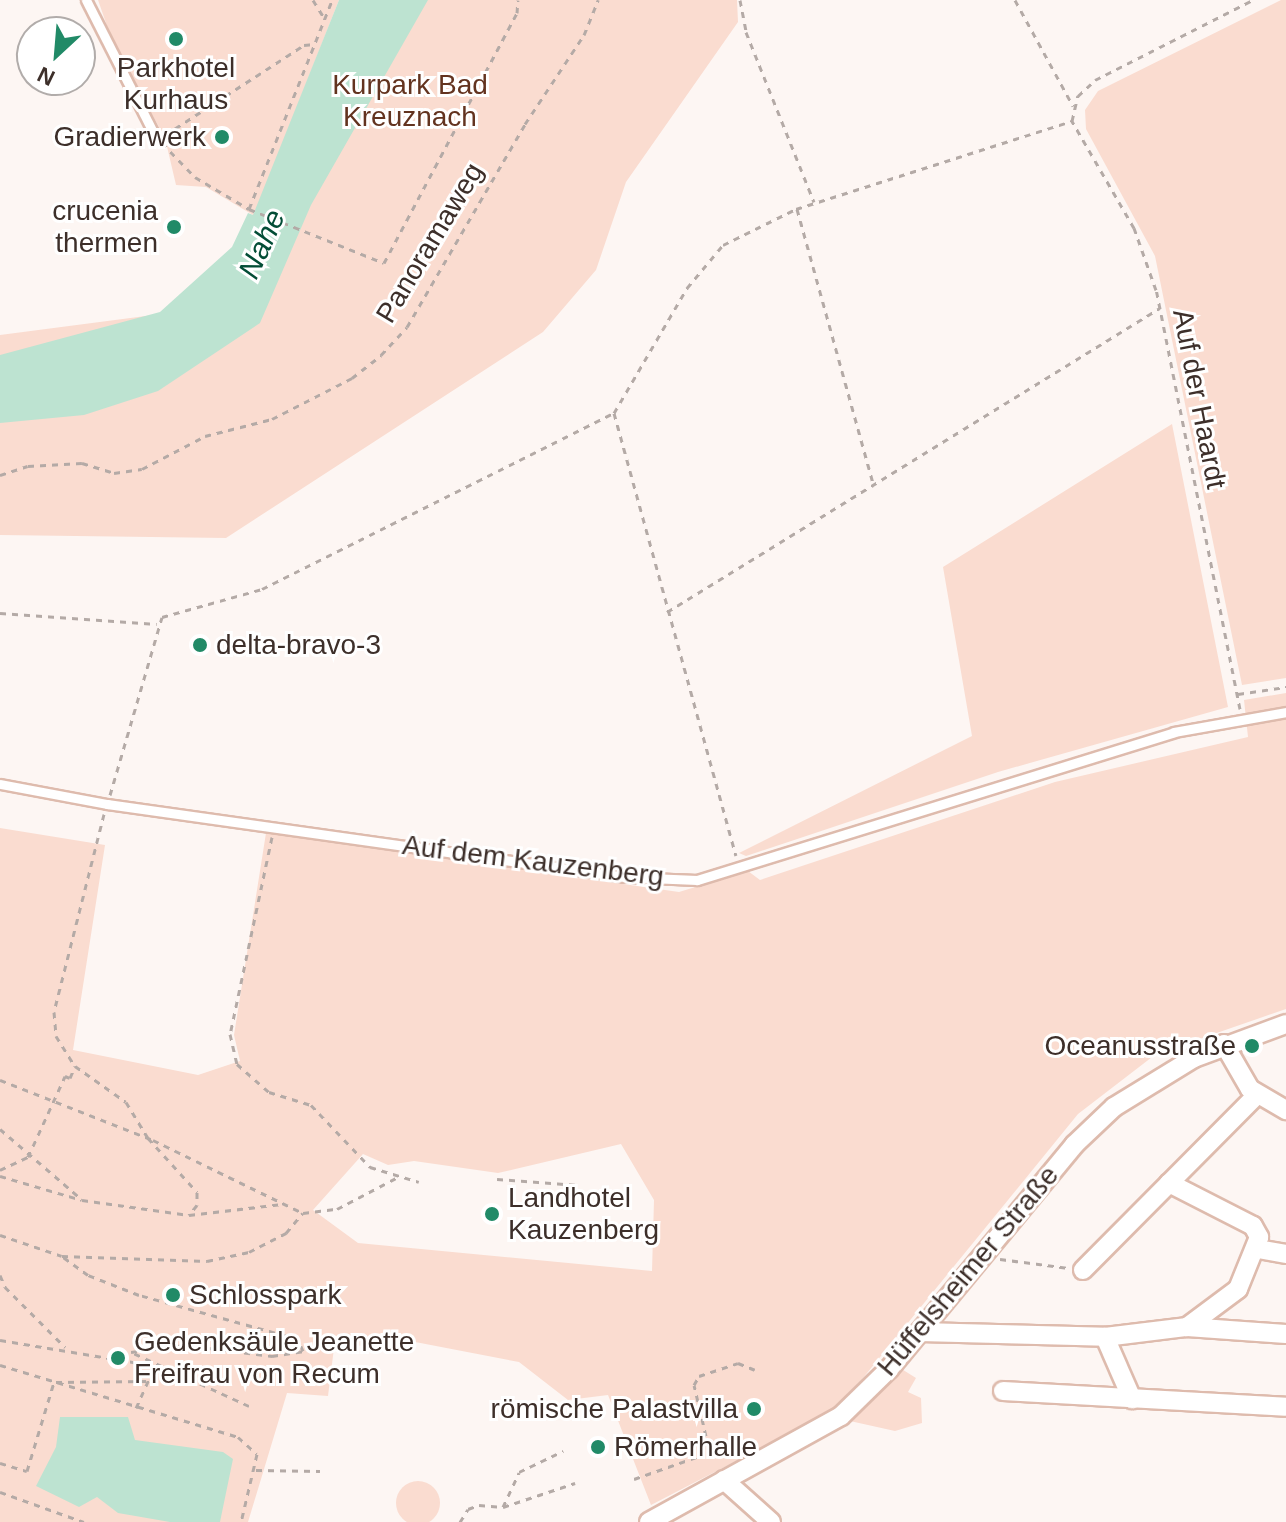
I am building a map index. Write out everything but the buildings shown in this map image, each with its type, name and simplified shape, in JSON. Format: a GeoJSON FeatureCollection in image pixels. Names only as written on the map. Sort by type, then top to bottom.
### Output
{"type":"FeatureCollection","features":[{"type":"Feature","properties":{"kind":"street","name":"Hüffelsheimer Straße"},"geometry":{"type":"LineString","coordinates":[[649,1522],[841,1416],[920,1332],[1074,1145],[1114,1107],[1165,1073],[1224,1044],[1286,1024]]}},
{"type":"Feature","properties":{"kind":"street"},"geometry":{"type":"LineString","coordinates":[[1224,1044],[1257,1095],[1286,1110]]}},
{"type":"Feature","properties":{"kind":"street"},"geometry":{"type":"LineString","coordinates":[[1083,1270],[1257,1095]]}},
{"type":"Feature","properties":{"kind":"street"},"geometry":{"type":"LineString","coordinates":[[1169,1183],[1253,1226],[1258,1249],[1231,1297],[1187,1327]]}},
{"type":"Feature","properties":{"kind":"street"},"geometry":{"type":"LineString","coordinates":[[1258,1249],[1286,1254]]}},
{"type":"Feature","properties":{"kind":"street"},"geometry":{"type":"LineString","coordinates":[[920,1332],[1105,1337],[1187,1327],[1286,1334]]}},
{"type":"Feature","properties":{"kind":"street"},"geometry":{"type":"LineString","coordinates":[[1105,1337],[1132,1399]]}},
{"type":"Feature","properties":{"kind":"street"},"geometry":{"type":"LineString","coordinates":[[1003,1391],[1286,1407]]}},
{"type":"Feature","properties":{"kind":"street"},"geometry":{"type":"LineString","coordinates":[[724,1480],[771,1522]]}},
{"type":"Feature","properties":{"kind":"lane"},"geometry":{"type":"LineString","coordinates":[[86,0],[154,134]]}},
{"type":"Feature","properties":{"kind":"lane","name":"Auf dem Kauzenberg"},"geometry":{"type":"LineString","coordinates":[[0,784],[107,804],[625,877],[697,880],[1087,758],[1241,717],[1286,712]]}},
{"type":"Feature","properties":{"kind":"path"},"geometry":{"type":"LineString","coordinates":[[313,0],[325,19]]}},
{"type":"Feature","properties":{"kind":"path"},"geometry":{"type":"LineString","coordinates":[[249,209],[332,0]]}},
{"type":"Feature","properties":{"kind":"path"},"geometry":{"type":"LineString","coordinates":[[154,134],[195,177],[254,212],[384,263],[517,13],[518,0]]}},
{"type":"Feature","properties":{"kind":"path","name":"Panoramaweg"},"geometry":{"type":"LineString","coordinates":[[0,475],[28,466],[82,463],[114,473],[142,469],[205,436],[272,419],[352,378],[381,355],[407,327],[525,124],[584,35],[598,0]]}},
{"type":"Feature","properties":{"kind":"path"},"geometry":{"type":"LineString","coordinates":[[740,0],[746,32],[814,202]]}},
{"type":"Feature","properties":{"kind":"path"},"geometry":{"type":"LineString","coordinates":[[189,1215],[197,1205],[197,1192],[148,1138],[126,1102],[75,1066],[56,1036],[54,1012],[157,624],[162,617],[262,589],[614,413],[706,259],[723,245],[814,202],[1072,121],[1073,106],[1015,0]]}},
{"type":"Feature","properties":{"kind":"path"},"geometry":{"type":"LineString","coordinates":[[1073,106],[1095,80],[1253,0]]}},
{"type":"Feature","properties":{"kind":"path"},"geometry":{"type":"LineString","coordinates":[[154,134],[170,135],[304,45],[316,44]]}},
{"type":"Feature","properties":{"kind":"path","name":"Auf der Haardt"},"geometry":{"type":"LineString","coordinates":[[1072,121],[1134,228],[1160,308],[1241,717]]}},
{"type":"Feature","properties":{"kind":"path"},"geometry":{"type":"LineString","coordinates":[[796,209],[874,487]]}},
{"type":"Feature","properties":{"kind":"path"},"geometry":{"type":"LineString","coordinates":[[667,612],[1160,308]]}},
{"type":"Feature","properties":{"kind":"path"},"geometry":{"type":"LineString","coordinates":[[614,413],[739,867]]}},
{"type":"Feature","properties":{"kind":"path"},"geometry":{"type":"LineString","coordinates":[[0,613],[157,624]]}},
{"type":"Feature","properties":{"kind":"path"},"geometry":{"type":"LineString","coordinates":[[1238,694],[1286,687]]}},
{"type":"Feature","properties":{"kind":"path"},"geometry":{"type":"LineString","coordinates":[[274,826],[231,1049],[252,1079],[269,1092],[311,1105],[370,1167],[396,1178],[419,1182]]}},
{"type":"Feature","properties":{"kind":"path"},"geometry":{"type":"LineString","coordinates":[[0,1173],[28,1157],[54,1101],[75,1066]]}},
{"type":"Feature","properties":{"kind":"path"},"geometry":{"type":"LineString","coordinates":[[0,1080],[148,1138],[303,1213],[337,1209],[396,1178]]}},
{"type":"Feature","properties":{"kind":"path"},"geometry":{"type":"LineString","coordinates":[[0,1129],[28,1157],[82,1200]]}},
{"type":"Feature","properties":{"kind":"path"},"geometry":{"type":"LineString","coordinates":[[0,1173],[82,1200],[189,1215],[282,1204]]}},
{"type":"Feature","properties":{"kind":"path"},"geometry":{"type":"LineString","coordinates":[[497,1179],[578,1185]]}},
{"type":"Feature","properties":{"kind":"path"},"geometry":{"type":"LineString","coordinates":[[0,1235],[62,1256],[207,1261],[249,1252],[286,1233],[303,1213]]}},
{"type":"Feature","properties":{"kind":"path"},"geometry":{"type":"LineString","coordinates":[[984,1253],[1083,1270]]}},
{"type":"Feature","properties":{"kind":"path"},"geometry":{"type":"LineString","coordinates":[[62,1256],[88,1275],[139,1295],[298,1339],[303,1351],[272,1356],[185,1345],[131,1352],[154,1366],[249,1406]]}},
{"type":"Feature","properties":{"kind":"path"},"geometry":{"type":"LineString","coordinates":[[0,1275],[5,1287],[65,1347]]}},
{"type":"Feature","properties":{"kind":"path"},"geometry":{"type":"LineString","coordinates":[[0,1340],[65,1347],[154,1366]]}},
{"type":"Feature","properties":{"kind":"path"},"geometry":{"type":"LineString","coordinates":[[634,1479],[702,1455],[706,1436],[694,1385],[699,1376],[738,1363],[755,1370]]}},
{"type":"Feature","properties":{"kind":"path"},"geometry":{"type":"LineString","coordinates":[[0,1365],[238,1437],[257,1454],[256,1470],[241,1522]]}},
{"type":"Feature","properties":{"kind":"path"},"geometry":{"type":"LineString","coordinates":[[136,1408],[154,1366]]}},
{"type":"Feature","properties":{"kind":"path"},"geometry":{"type":"LineString","coordinates":[[54,1382],[149,1381]]}},
{"type":"Feature","properties":{"kind":"path"},"geometry":{"type":"LineString","coordinates":[[0,1463],[27,1471],[54,1382]]}},
{"type":"Feature","properties":{"kind":"path"},"geometry":{"type":"LineString","coordinates":[[503,1507],[519,1472],[563,1451]]}},
{"type":"Feature","properties":{"kind":"path"},"geometry":{"type":"LineString","coordinates":[[256,1470],[320,1471]]}},
{"type":"Feature","properties":{"kind":"path"},"geometry":{"type":"LineString","coordinates":[[460,1522],[468,1509],[479,1505],[503,1507],[575,1483]]}},
{"type":"Feature","properties":{"kind":"path"},"geometry":{"type":"LineString","coordinates":[[0,1492],[84,1522]]}},
{"type":"Feature","properties":{"kind":"green space","name":"Kurpark Bad Kreuznach"},"geometry":{"type":"Polygon","coordinates":[[[98,0],[339,0],[276,160],[341,0],[737,0],[738,22],[626,182],[596,270],[543,332],[226,538],[0,535],[0,335],[161,314],[230,257],[253,215],[206,187],[176,185],[165,138],[113,43],[98,0]]]}},
{"type":"Feature","properties":{"kind":"green space"},"geometry":{"type":"Polygon","coordinates":[[[1286,0],[1286,678],[1242,685],[1155,256],[1086,129],[1085,110],[1098,91],[1286,0]]]}},
{"type":"Feature","properties":{"kind":"green space"},"geometry":{"type":"Polygon","coordinates":[[[1172,424],[1228,707],[998,772],[746,856],[739,853],[972,736],[943,567],[1172,424]]]}},
{"type":"Feature","properties":{"kind":"green space"},"geometry":{"type":"Polygon","coordinates":[[[1286,693],[1286,1009],[1156,1054],[1078,1114],[863,1378],[829,1413],[651,1505],[608,1395],[568,1400],[519,1362],[410,1341],[334,1348],[328,1396],[287,1393],[248,1522],[0,1522],[0,828],[105,845],[73,1050],[198,1075],[240,1061],[234,1035],[266,833],[679,892],[748,871],[760,880],[1055,782],[1248,737],[1244,700],[1286,693]],[[621,1144],[498,1173],[414,1161],[388,1165],[363,1154],[313,1210],[358,1243],[652,1271],[654,1200],[621,1144]]]}},
{"type":"Feature","properties":{"kind":"green space"},"geometry":{"type":"Polygon","coordinates":[[[900,1368],[916,1378],[908,1392],[921,1398],[922,1423],[895,1431],[850,1421],[900,1368]]]}},
{"type":"Feature","properties":{"kind":"green space"},"geometry":{"type":"Polygon","coordinates":[[[418,1481],[433,1488],[440,1503],[433,1518],[418,1525],[403,1518],[396,1503],[403,1488],[418,1481]]]}},
{"type":"Feature","properties":{"kind":"water","name":"Nahe"},"geometry":{"type":"Polygon","coordinates":[[[339,0],[428,0],[311,205],[260,323],[158,391],[84,415],[0,423],[0,355],[160,312],[232,247],[248,213],[253,215],[339,0]]]}},
{"type":"Feature","properties":{"kind":"water"},"geometry":{"type":"Polygon","coordinates":[[[60,1417],[128,1417],[135,1440],[223,1452],[233,1459],[220,1522],[170,1522],[118,1513],[97,1497],[79,1507],[36,1486],[56,1447],[60,1417]]]}},
{"type":"Feature","properties":{"kind":"place","name":"Parkhotel Kurhaus"},"geometry":{"type":"Point","coordinates":[176,39]}},
{"type":"Feature","properties":{"kind":"place","name":"Gradierwerk"},"geometry":{"type":"Point","coordinates":[222,137]}},
{"type":"Feature","properties":{"kind":"place","name":"crucenia thermen"},"geometry":{"type":"Point","coordinates":[174,227]}},
{"type":"Feature","properties":{"kind":"place","name":"delta-bravo-3"},"geometry":{"type":"Point","coordinates":[200,645]}},
{"type":"Feature","properties":{"kind":"place","name":"Oceanusstraße"},"geometry":{"type":"Point","coordinates":[1252,1046]}},
{"type":"Feature","properties":{"kind":"place","name":"Landhotel Kauzenberg"},"geometry":{"type":"Point","coordinates":[492,1214]}},
{"type":"Feature","properties":{"kind":"place","name":"Schlosspark"},"geometry":{"type":"Point","coordinates":[173,1295]}},
{"type":"Feature","properties":{"kind":"place","name":"Gedenksäule Jeanette Freifrau von Recum"},"geometry":{"type":"Point","coordinates":[118,1358]}},
{"type":"Feature","properties":{"kind":"place","name":"römische Palastvilla"},"geometry":{"type":"Point","coordinates":[754,1409]}},
{"type":"Feature","properties":{"kind":"place","name":"Römerhalle"},"geometry":{"type":"Point","coordinates":[598,1447]}}]}
